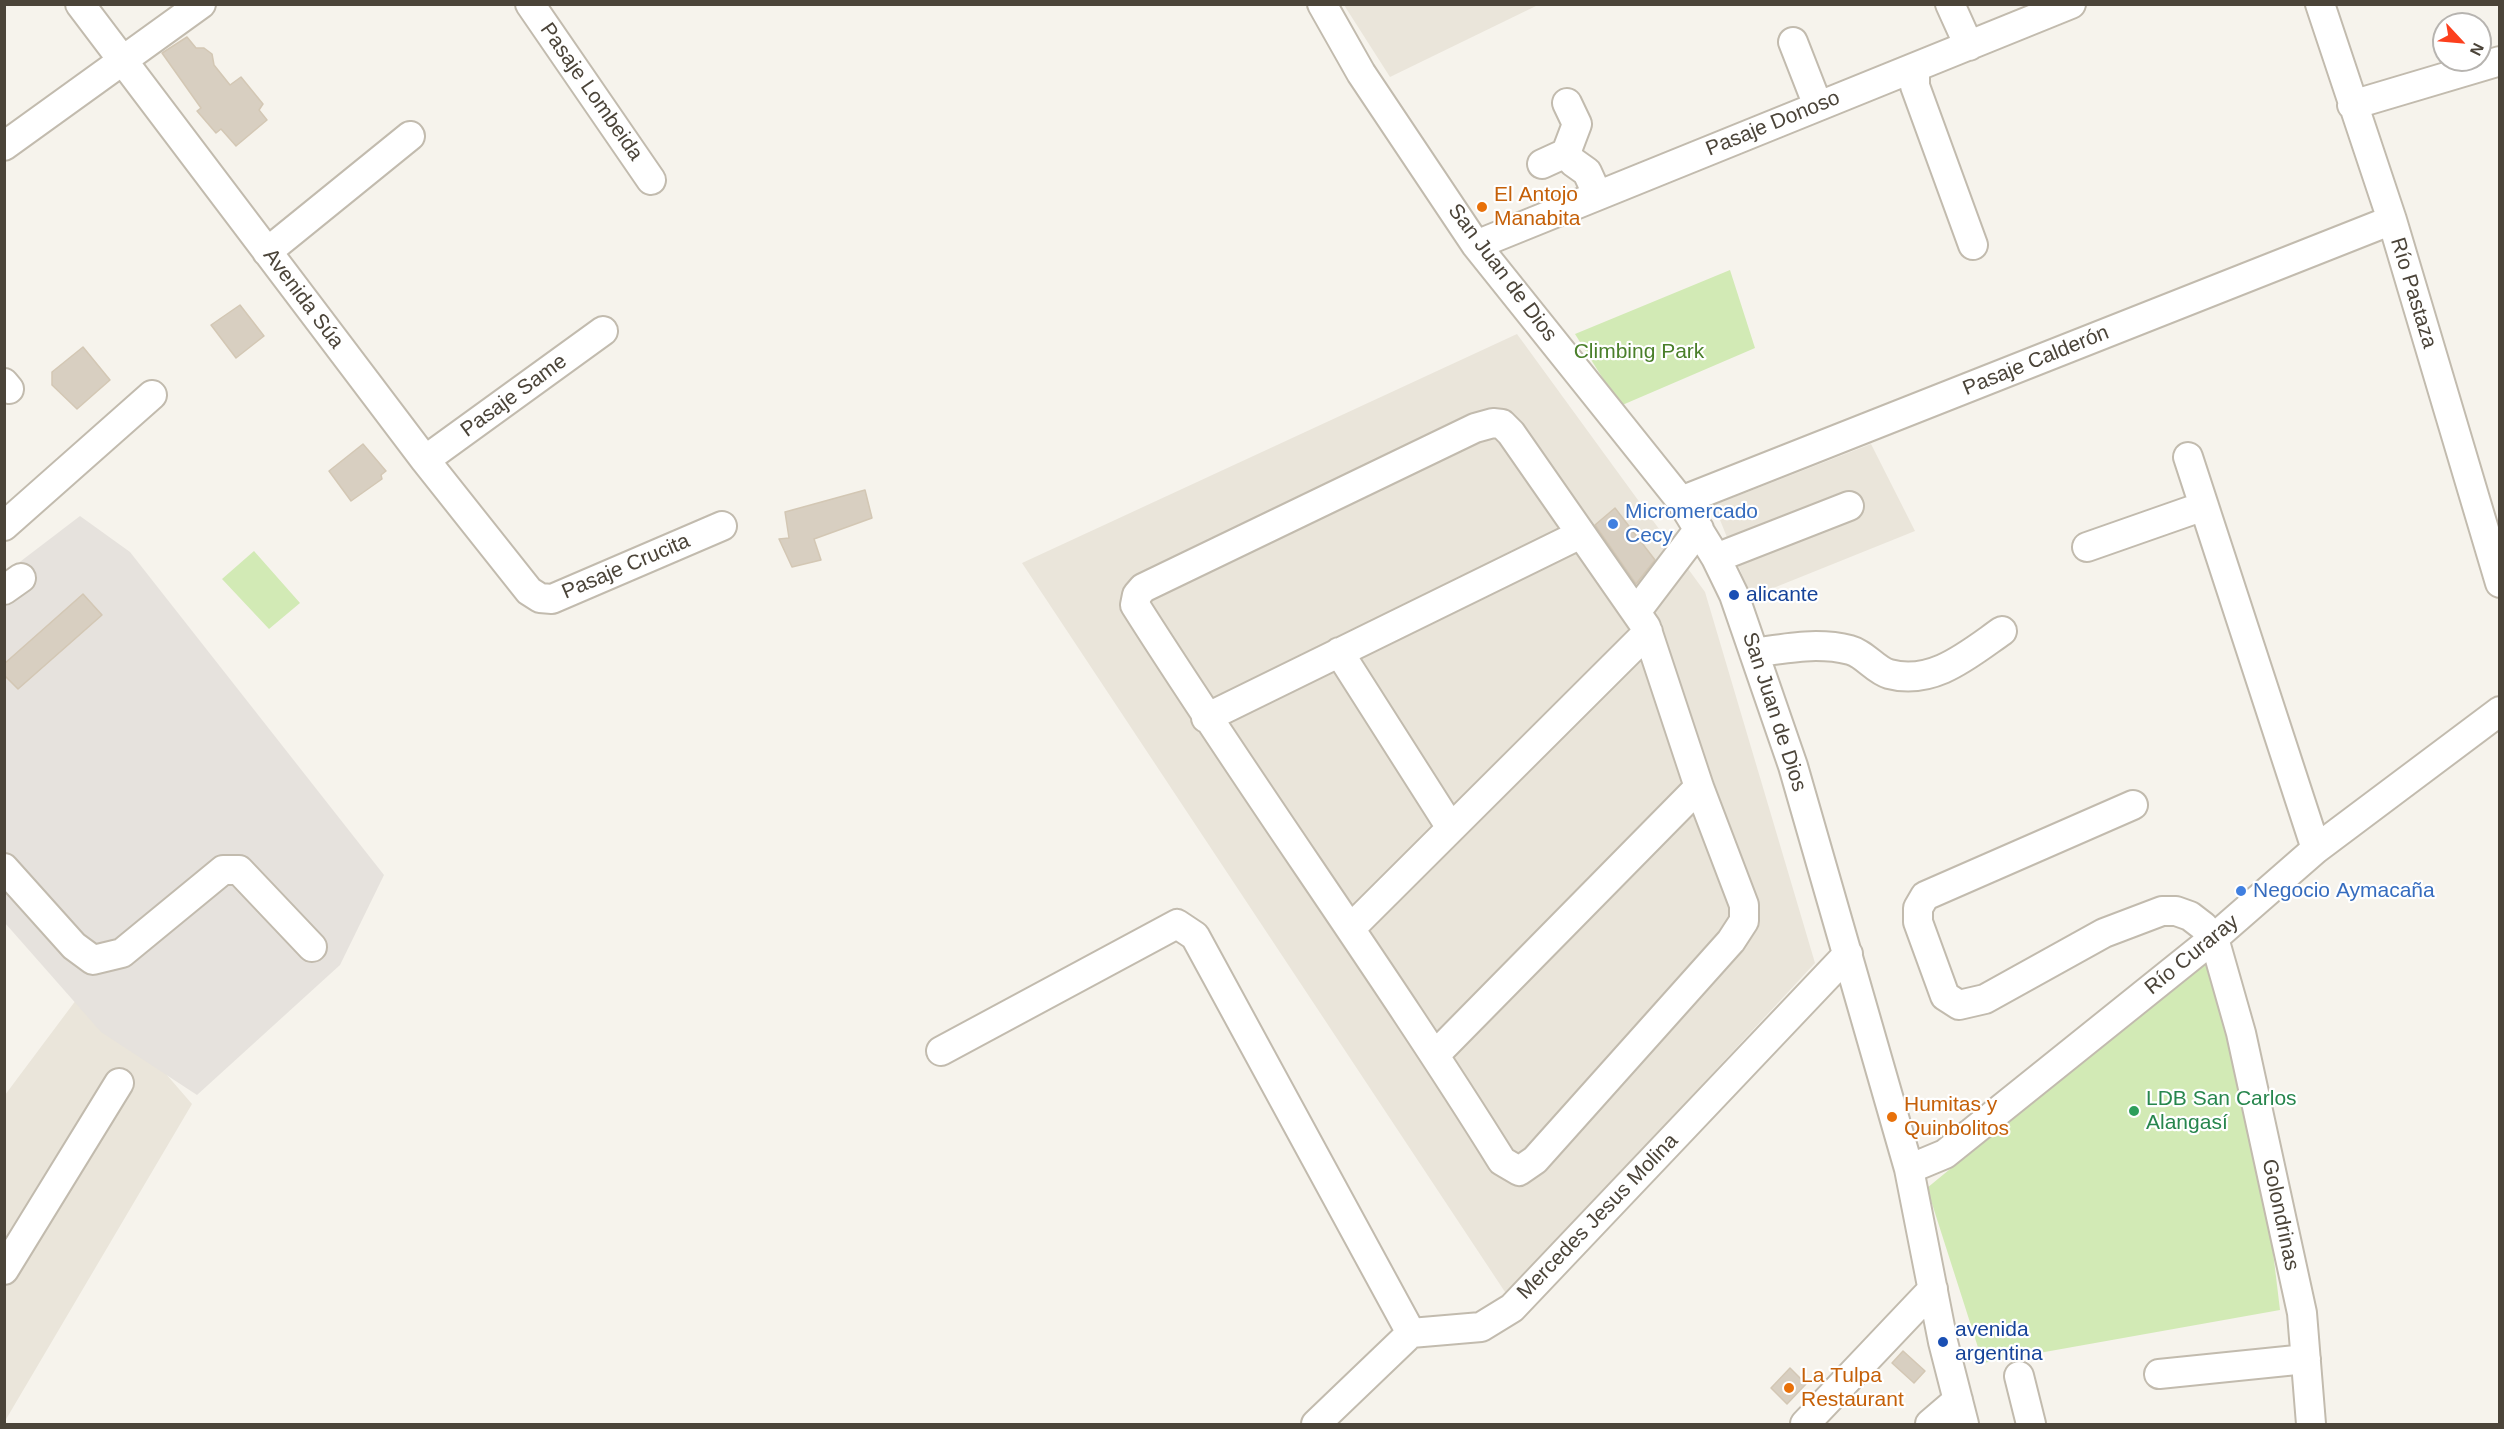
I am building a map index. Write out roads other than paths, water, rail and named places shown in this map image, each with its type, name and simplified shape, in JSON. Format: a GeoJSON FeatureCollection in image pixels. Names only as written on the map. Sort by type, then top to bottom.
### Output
{"type":"FeatureCollection","features":[{"type":"Feature","properties":{"kind":"street","name":"Avenida Súa"},"geometry":{"type":"LineString","coordinates":[[80,4],[425,460],[529,591]]}},
{"type":"Feature","properties":{"kind":"street"},"geometry":{"type":"LineString","coordinates":[[4,146],[201,4]]}},
{"type":"Feature","properties":{"kind":"street","name":"Pasaje Lombeida"},"geometry":{"type":"LineString","coordinates":[[530,4],[651,180]]}},
{"type":"Feature","properties":{"kind":"street","name":"San Juan de Dios"},"geometry":{"type":"LineString","coordinates":[[1322,4],[1361,73],[1476,245],[1681,501],[1708,544],[1734,595],[1793,766],[1909,1169],[1961,1412]]}},
{"type":"Feature","properties":{"kind":"street"},"geometry":{"type":"LineString","coordinates":[[1950,4],[1969,46]]}},
{"type":"Feature","properties":{"kind":"street","name":"Pasaje Donoso"},"geometry":{"type":"LineString","coordinates":[[1476,245],[1597,194],[2071,4]]}},
{"type":"Feature","properties":{"kind":"street","name":"Río Pastaza"},"geometry":{"type":"LineString","coordinates":[[2320,4],[2392,220],[2499,582]]}},
{"type":"Feature","properties":{"kind":"street"},"geometry":{"type":"LineString","coordinates":[[1793,42],[1818,106]]}},
{"type":"Feature","properties":{"kind":"street"},"geometry":{"type":"LineString","coordinates":[[2352,105],[2499,61]]}},
{"type":"Feature","properties":{"kind":"street"},"geometry":{"type":"LineString","coordinates":[[1915,68],[1915,86],[1973,245]]}},
{"type":"Feature","properties":{"kind":"street"},"geometry":{"type":"LineString","coordinates":[[1567,104],[1577,124],[1554,158],[1573,162],[1587,172],[1597,194]]}},
{"type":"Feature","properties":{"kind":"street"},"geometry":{"type":"LineString","coordinates":[[267,252],[410,136]]}},
{"type":"Feature","properties":{"kind":"street","name":"Pasaje Calderón"},"geometry":{"type":"LineString","coordinates":[[1681,501],[2392,220]]}},
{"type":"Feature","properties":{"kind":"street","name":"Pasaje Same"},"geometry":{"type":"LineString","coordinates":[[425,460],[603,331]]}},
{"type":"Feature","properties":{"kind":"street"},"geometry":{"type":"LineString","coordinates":[[4,526],[152,395]]}},
{"type":"Feature","properties":{"kind":"street"},"geometry":{"type":"LineString","coordinates":[[1493,423],[1502,424],[1511,433],[1643,624],[1699,787],[1744,905],[1744,921],[1731,941],[1535,1160],[1519,1172],[1502,1161],[1436,1054],[1206,718],[1136,605],[1137,595],[1143,588],[1474,428],[1493,423]]}},
{"type":"Feature","properties":{"kind":"street"},"geometry":{"type":"LineString","coordinates":[[2188,457],[2316,849]]}},
{"type":"Feature","properties":{"kind":"street"},"geometry":{"type":"LineString","coordinates":[[1351,928],[1451,828],[1643,624],[1708,544],[1849,506]]}},
{"type":"Feature","properties":{"kind":"street"},"geometry":{"type":"LineString","coordinates":[[2087,547],[2204,506]]}},
{"type":"Feature","properties":{"kind":"street","name":"Pasaje Crucita"},"geometry":{"type":"LineString","coordinates":[[529,591],[540,598],[552,599],[722,526]]}},
{"type":"Feature","properties":{"kind":"street"},"geometry":{"type":"LineString","coordinates":[[1206,718],[1581,534]]}},
{"type":"Feature","properties":{"kind":"street"},"geometry":{"type":"LineString","coordinates":[[1754,653],[1800,646],[1831,646],[1854,651],[1888,674],[1912,676],[1946,669],[2002,631]]}},
{"type":"Feature","properties":{"kind":"street"},"geometry":{"type":"LineString","coordinates":[[1339,652],[1451,828]]}},
{"type":"Feature","properties":{"kind":"street","name":"Río Curaray"},"geometry":{"type":"LineString","coordinates":[[1909,1169],[1945,1154],[2214,938],[2316,849],[2499,711]]}},
{"type":"Feature","properties":{"kind":"street"},"geometry":{"type":"LineString","coordinates":[[1436,1054],[1699,787]]}},
{"type":"Feature","properties":{"kind":"street"},"geometry":{"type":"LineString","coordinates":[[2133,806],[1925,896],[1918,909],[1918,922],[1945,996],[1959,1005],[1985,999],[2104,933],[2162,911],[2175,911],[2190,916],[2214,938]]}},
{"type":"Feature","properties":{"kind":"street"},"geometry":{"type":"LineString","coordinates":[[4,868],[74,946],[93,960],[122,952],[223,870],[239,870],[312,947]]}},
{"type":"Feature","properties":{"kind":"street"},"geometry":{"type":"LineString","coordinates":[[941,1051],[1178,924],[1195,936],[1411,1333],[1316,1425]]}},
{"type":"Feature","properties":{"kind":"street","name":"Golondrinas"},"geometry":{"type":"LineString","coordinates":[[2214,938],[2241,1033],[2302,1313],[2311,1425]]}},
{"type":"Feature","properties":{"kind":"street","name":"Mercedes Jesus Molina"},"geometry":{"type":"LineString","coordinates":[[1411,1333],[1481,1327],[1512,1308],[1848,954]]}},
{"type":"Feature","properties":{"kind":"street"},"geometry":{"type":"LineString","coordinates":[[4,1270],[119,1083]]}},
{"type":"Feature","properties":{"kind":"street"},"geometry":{"type":"LineString","coordinates":[[1805,1425],[1933,1289]]}},
{"type":"Feature","properties":{"kind":"street"},"geometry":{"type":"LineString","coordinates":[[2159,1374],[2306,1359]]}},
{"type":"Feature","properties":{"kind":"street"},"geometry":{"type":"LineString","coordinates":[[2019,1376],[2031,1425]]}},
{"type":"Feature","properties":{"kind":"street"},"geometry":{"type":"LineString","coordinates":[[1930,1425],[1961,1412]]}},
{"type":"Feature","properties":{"kind":"place","name":"El Antojo Manabita"},"geometry":{"type":"Point","coordinates":[1482,207]}},
{"type":"Feature","properties":{"kind":"place","name":"Micromercado Cecy"},"geometry":{"type":"Point","coordinates":[1613,524]}},
{"type":"Feature","properties":{"kind":"place","name":"alicante"},"geometry":{"type":"Point","coordinates":[1734,595]}},
{"type":"Feature","properties":{"kind":"place","name":"Negocio Aymacaña"},"geometry":{"type":"Point","coordinates":[2241,891]}},
{"type":"Feature","properties":{"kind":"place","name":"LDB San Carlos Alangasí"},"geometry":{"type":"Point","coordinates":[2134,1111]}},
{"type":"Feature","properties":{"kind":"place","name":"Humitas y Quinbolitos"},"geometry":{"type":"Point","coordinates":[1892,1117]}},
{"type":"Feature","properties":{"kind":"place","name":"avenida argentina"},"geometry":{"type":"Point","coordinates":[1943,1342]}},
{"type":"Feature","properties":{"kind":"place","name":"La Tulpa Restaurant"},"geometry":{"type":"Point","coordinates":[1789,1388]}},
{"type":"Feature","properties":{"kind":"park label","name":"Climbing Park"},"geometry":{"type":"Point","coordinates":[1639,352]}}]}
